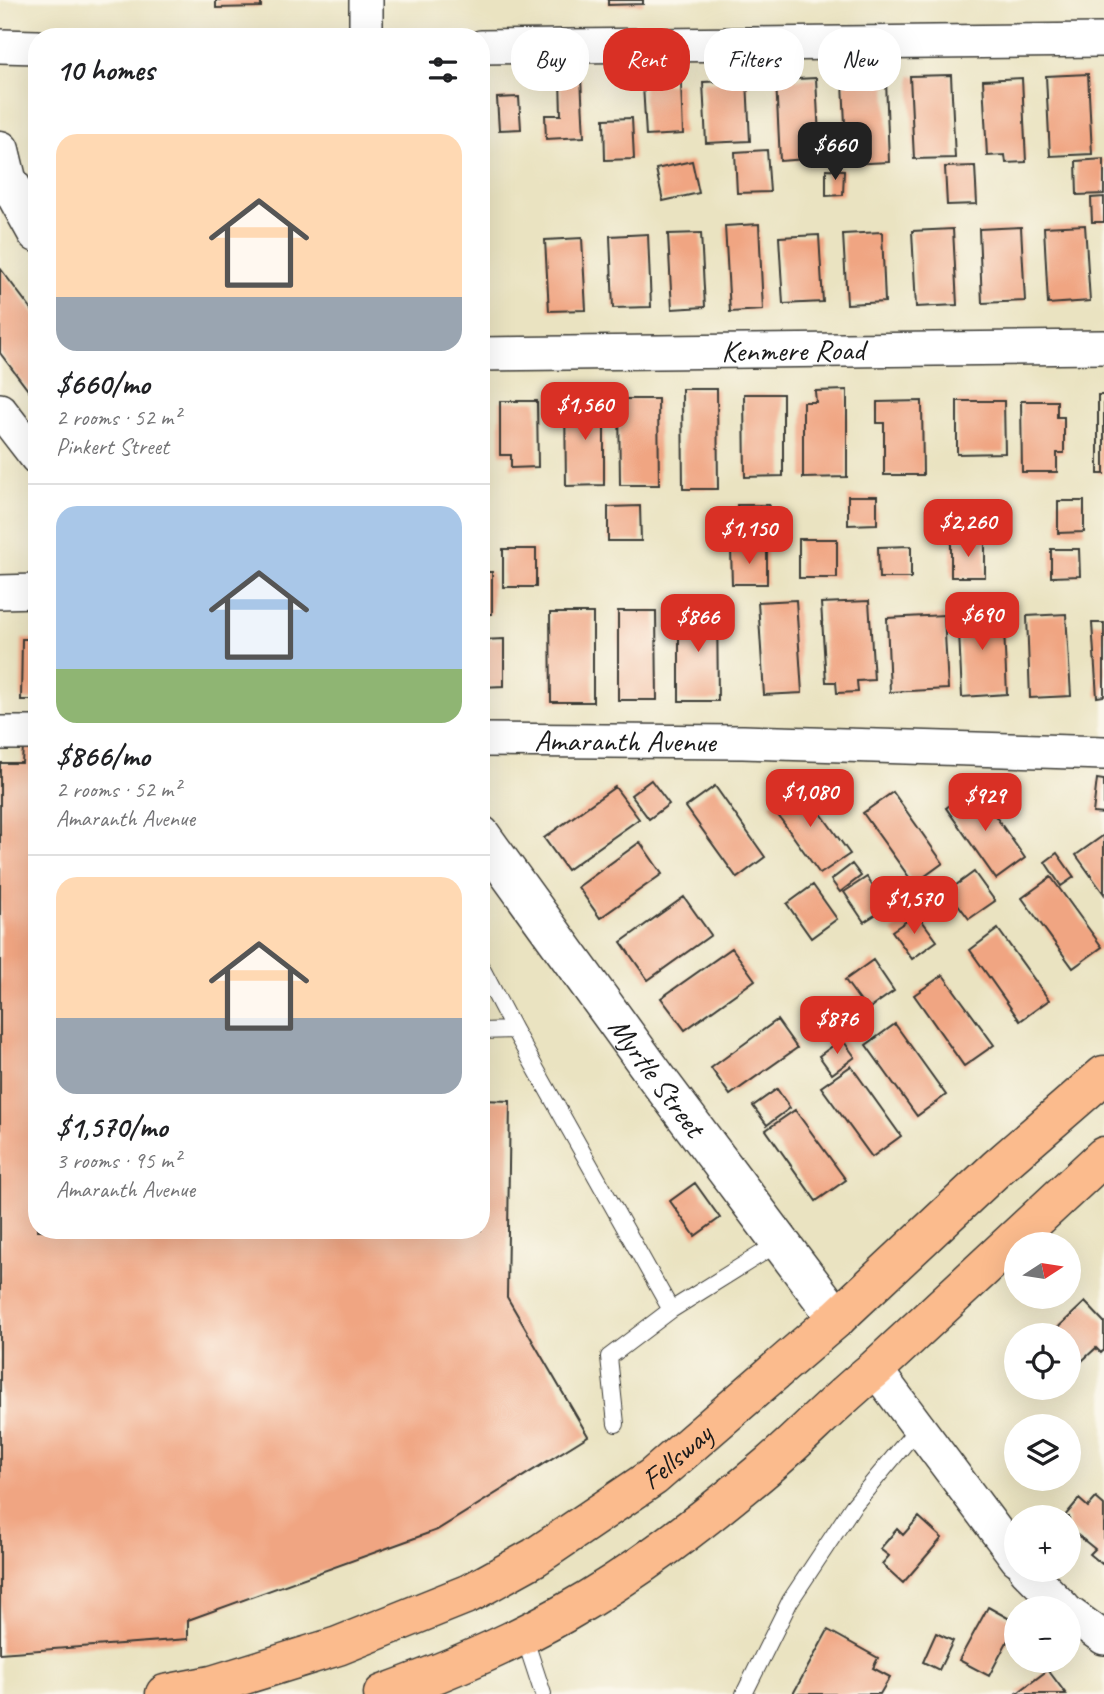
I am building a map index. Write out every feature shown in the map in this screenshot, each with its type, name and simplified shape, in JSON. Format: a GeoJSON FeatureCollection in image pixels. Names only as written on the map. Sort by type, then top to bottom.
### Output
{"type":"FeatureCollection","features":[{"type":"Feature","properties":{"kind":"main road","name":"Fellsway"},"geometry":{"type":"LineString","coordinates":[[165,1694],[212,1685],[338,1646],[470,1593],[535,1558],[653,1477],[837,1318],[998,1168],[1104,1075]]}},
{"type":"Feature","properties":{"kind":"main road"},"geometry":{"type":"LineString","coordinates":[[383,1694],[435,1675],[562,1615],[626,1575],[685,1533],[771,1464],[840,1397],[875,1369],[1104,1156]]}},
{"type":"Feature","properties":{"kind":"street"},"geometry":{"type":"LineString","coordinates":[[366,0],[366,28]]}},
{"type":"Feature","properties":{"kind":"street"},"geometry":{"type":"LineString","coordinates":[[490,47],[1104,40]]}},
{"type":"Feature","properties":{"kind":"street"},"geometry":{"type":"LineString","coordinates":[[0,46],[28,47]]}},
{"type":"Feature","properties":{"kind":"street"},"geometry":{"type":"LineString","coordinates":[[2,170],[28,217]]}},
{"type":"Feature","properties":{"kind":"street","name":"Kenmere Road"},"geometry":{"type":"LineString","coordinates":[[490,354],[1104,347]]}},
{"type":"Feature","properties":{"kind":"street"},"geometry":{"type":"LineString","coordinates":[[0,410],[28,446]]}},
{"type":"Feature","properties":{"kind":"street"},"geometry":{"type":"LineString","coordinates":[[0,592],[28,591]]}},
{"type":"Feature","properties":{"kind":"street"},"geometry":{"type":"LineString","coordinates":[[0,733],[28,733]]}},
{"type":"Feature","properties":{"kind":"street","name":"Amaranth Avenue"},"geometry":{"type":"LineString","coordinates":[[490,740],[743,742],[1104,752]]}},
{"type":"Feature","properties":{"kind":"street","name":"Myrtle Street"},"geometry":{"type":"LineString","coordinates":[[490,847],[657,1078],[837,1318]]}},
{"type":"Feature","properties":{"kind":"street"},"geometry":{"type":"LineString","coordinates":[[875,1369],[1004,1543]]}},
{"type":"Feature","properties":{"kind":"street"},"geometry":{"type":"LineString","coordinates":[[1038,1582],[1052,1596]]}},
{"type":"Feature","properties":{"kind":"street"},"geometry":{"type":"LineString","coordinates":[[1081,1622],[1104,1638]]}},
{"type":"Feature","properties":{"kind":"lane"},"geometry":{"type":"LineString","coordinates":[[490,984],[671,1310]]}},
{"type":"Feature","properties":{"kind":"lane"},"geometry":{"type":"LineString","coordinates":[[490,1031],[514,1030]]}},
{"type":"Feature","properties":{"kind":"lane"},"geometry":{"type":"LineString","coordinates":[[617,1424],[609,1357],[671,1310],[780,1242]]}},
{"type":"Feature","properties":{"kind":"lane"},"geometry":{"type":"LineString","coordinates":[[744,1694],[790,1601],[853,1506],[918,1428]]}},
{"type":"Feature","properties":{"kind":"lane"},"geometry":{"type":"LineString","coordinates":[[523,1633],[544,1694]]}},
{"type":"Feature","properties":{"kind":"building"},"geometry":{"type":"Polygon","coordinates":[[[216,0],[261,0],[261,7],[216,8],[216,0]]]}},
{"type":"Feature","properties":{"kind":"building"},"geometry":{"type":"Polygon","coordinates":[[[608,0],[643,0],[643,4],[608,5],[608,0]]]}},
{"type":"Feature","properties":{"kind":"building"},"geometry":{"type":"Polygon","coordinates":[[[1088,74],[1092,154],[1050,156],[1046,76],[1088,74]]]}},
{"type":"Feature","properties":{"kind":"building"},"geometry":{"type":"Polygon","coordinates":[[[951,75],[955,158],[914,159],[910,76],[951,75]]]}},
{"type":"Feature","properties":{"kind":"building"},"geometry":{"type":"Polygon","coordinates":[[[816,78],[820,158],[780,161],[777,91],[804,91],[804,79],[816,78]]]}},
{"type":"Feature","properties":{"kind":"building"},"geometry":{"type":"Polygon","coordinates":[[[1022,78],[1026,162],[1006,163],[1005,155],[987,156],[983,80],[1022,78]]]}},
{"type":"Feature","properties":{"kind":"building"},"geometry":{"type":"Polygon","coordinates":[[[703,82],[704,91],[748,91],[750,141],[706,143],[703,82]]]}},
{"type":"Feature","properties":{"kind":"building"},"geometry":{"type":"Polygon","coordinates":[[[560,91],[582,91],[584,137],[546,139],[545,115],[561,115],[560,91]]]}},
{"type":"Feature","properties":{"kind":"building"},"geometry":{"type":"Polygon","coordinates":[[[643,91],[681,91],[683,134],[646,136],[643,91]]]}},
{"type":"Feature","properties":{"kind":"building"},"geometry":{"type":"Polygon","coordinates":[[[843,91],[886,91],[889,162],[847,164],[843,91]]]}},
{"type":"Feature","properties":{"kind":"building"},"geometry":{"type":"Polygon","coordinates":[[[519,97],[521,129],[499,130],[497,98],[519,97]]]}},
{"type":"Feature","properties":{"kind":"building"},"geometry":{"type":"Polygon","coordinates":[[[632,118],[634,159],[605,160],[604,119],[632,118]]]}},
{"type":"Feature","properties":{"kind":"building"},"geometry":{"type":"Polygon","coordinates":[[[767,150],[770,192],[737,193],[735,152],[767,150]]]}},
{"type":"Feature","properties":{"kind":"building"},"geometry":{"type":"Polygon","coordinates":[[[1104,159],[1104,194],[1077,195],[1076,161],[1104,159]]]}},
{"type":"Feature","properties":{"kind":"building"},"geometry":{"type":"Polygon","coordinates":[[[692,161],[699,193],[663,201],[656,169],[692,161]]]}},
{"type":"Feature","properties":{"kind":"building"},"geometry":{"type":"Polygon","coordinates":[[[975,166],[977,204],[947,205],[945,167],[975,166]]]}},
{"type":"Feature","properties":{"kind":"building"},"geometry":{"type":"Polygon","coordinates":[[[826,169],[844,170],[843,195],[826,196],[826,169]]]}},
{"type":"Feature","properties":{"kind":"building"},"geometry":{"type":"Polygon","coordinates":[[[1104,197],[1104,222],[1092,222],[1091,198],[1104,197]]]}},
{"type":"Feature","properties":{"kind":"building"},"geometry":{"type":"Polygon","coordinates":[[[759,224],[763,310],[730,312],[725,226],[759,224]]]}},
{"type":"Feature","properties":{"kind":"building"},"geometry":{"type":"Polygon","coordinates":[[[1085,225],[1090,301],[1048,304],[1044,227],[1085,225]]]}},
{"type":"Feature","properties":{"kind":"building"},"geometry":{"type":"Polygon","coordinates":[[[1021,227],[1025,301],[982,303],[979,229],[1021,227]]]}},
{"type":"Feature","properties":{"kind":"building"},"geometry":{"type":"Polygon","coordinates":[[[953,229],[957,305],[916,307],[912,231],[953,229]]]}},
{"type":"Feature","properties":{"kind":"building"},"geometry":{"type":"Polygon","coordinates":[[[882,232],[885,302],[847,304],[843,234],[882,232]]]}},
{"type":"Feature","properties":{"kind":"building"},"geometry":{"type":"Polygon","coordinates":[[[701,233],[705,307],[672,309],[668,234],[701,233]]]}},
{"type":"Feature","properties":{"kind":"building"},"geometry":{"type":"Polygon","coordinates":[[[648,234],[651,307],[613,308],[610,236],[648,234]]]}},
{"type":"Feature","properties":{"kind":"building"},"geometry":{"type":"Polygon","coordinates":[[[819,235],[823,302],[783,304],[779,237],[819,235]]]}},
{"type":"Feature","properties":{"kind":"building"},"geometry":{"type":"Polygon","coordinates":[[[582,238],[586,310],[549,311],[545,240],[582,238]]]}},
{"type":"Feature","properties":{"kind":"building"},"geometry":{"type":"Polygon","coordinates":[[[0,268],[28,305],[28,390],[0,353],[0,268]]]}},
{"type":"Feature","properties":{"kind":"building"},"geometry":{"type":"Polygon","coordinates":[[[682,389],[717,389],[718,489],[683,489],[682,389]]]}},
{"type":"Feature","properties":{"kind":"building"},"geometry":{"type":"Polygon","coordinates":[[[847,390],[847,477],[803,478],[803,402],[816,402],[815,391],[847,390]]]}},
{"type":"Feature","properties":{"kind":"building"},"geometry":{"type":"Polygon","coordinates":[[[744,394],[783,394],[783,476],[745,477],[744,394]]]}},
{"type":"Feature","properties":{"kind":"building"},"geometry":{"type":"Polygon","coordinates":[[[1098,395],[1104,395],[1104,474],[1098,474],[1098,395]]]}},
{"type":"Feature","properties":{"kind":"building"},"geometry":{"type":"Polygon","coordinates":[[[565,399],[604,399],[604,485],[566,486],[565,399]]]}},
{"type":"Feature","properties":{"kind":"building"},"geometry":{"type":"Polygon","coordinates":[[[619,399],[658,399],[659,485],[620,485],[619,399]]]}},
{"type":"Feature","properties":{"kind":"building"},"geometry":{"type":"Polygon","coordinates":[[[500,401],[537,401],[538,467],[511,468],[511,455],[500,455],[500,401]]]}},
{"type":"Feature","properties":{"kind":"building"},"geometry":{"type":"Polygon","coordinates":[[[922,401],[923,475],[884,475],[884,423],[877,423],[877,402],[922,401]]]}},
{"type":"Feature","properties":{"kind":"building"},"geometry":{"type":"Polygon","coordinates":[[[957,401],[1004,401],[1005,453],[957,454],[957,401]]]}},
{"type":"Feature","properties":{"kind":"building"},"geometry":{"type":"Polygon","coordinates":[[[1021,401],[1057,401],[1057,417],[1064,417],[1064,453],[1057,453],[1057,472],[1022,472],[1021,401]]]}},
{"type":"Feature","properties":{"kind":"building"},"geometry":{"type":"Polygon","coordinates":[[[848,496],[877,496],[877,524],[848,525],[848,496]]]}},
{"type":"Feature","properties":{"kind":"building"},"geometry":{"type":"Polygon","coordinates":[[[1058,501],[1084,501],[1084,532],[1058,533],[1058,501]]]}},
{"type":"Feature","properties":{"kind":"building"},"geometry":{"type":"Polygon","coordinates":[[[737,505],[769,505],[769,539],[737,540],[737,505]]]}},
{"type":"Feature","properties":{"kind":"building"},"geometry":{"type":"Polygon","coordinates":[[[640,506],[641,541],[608,541],[608,507],[640,506]]]}},
{"type":"Feature","properties":{"kind":"building"},"geometry":{"type":"Polygon","coordinates":[[[799,539],[837,539],[837,578],[799,578],[799,539]]]}},
{"type":"Feature","properties":{"kind":"building"},"geometry":{"type":"Polygon","coordinates":[[[985,540],[985,577],[951,577],[951,541],[985,540]]]}},
{"type":"Feature","properties":{"kind":"building"},"geometry":{"type":"Polygon","coordinates":[[[911,546],[911,578],[879,578],[878,547],[911,546]]]}},
{"type":"Feature","properties":{"kind":"building"},"geometry":{"type":"Polygon","coordinates":[[[731,548],[767,548],[767,584],[732,584],[731,548]]]}},
{"type":"Feature","properties":{"kind":"building"},"geometry":{"type":"Polygon","coordinates":[[[503,549],[536,549],[536,587],[503,587],[503,549]]]}},
{"type":"Feature","properties":{"kind":"building"},"geometry":{"type":"Polygon","coordinates":[[[1051,549],[1079,549],[1080,576],[1051,577],[1051,549]]]}},
{"type":"Feature","properties":{"kind":"building"},"geometry":{"type":"Polygon","coordinates":[[[490,572],[492,572],[490,614],[490,572]]]}},
{"type":"Feature","properties":{"kind":"building"},"geometry":{"type":"Polygon","coordinates":[[[796,600],[802,693],[764,695],[758,602],[796,600]]]}},
{"type":"Feature","properties":{"kind":"building"},"geometry":{"type":"Polygon","coordinates":[[[869,601],[874,680],[857,681],[858,692],[837,693],[836,682],[826,682],[821,603],[869,601]]]}},
{"type":"Feature","properties":{"kind":"building"},"geometry":{"type":"Polygon","coordinates":[[[679,606],[717,606],[718,701],[679,701],[679,606]]]}},
{"type":"Feature","properties":{"kind":"building"},"geometry":{"type":"Polygon","coordinates":[[[1003,608],[1007,694],[962,697],[958,610],[1003,608]]]}},
{"type":"Feature","properties":{"kind":"building"},"geometry":{"type":"Polygon","coordinates":[[[618,611],[656,611],[657,700],[618,700],[618,611]]]}},
{"type":"Feature","properties":{"kind":"building"},"geometry":{"type":"Polygon","coordinates":[[[550,613],[593,613],[593,702],[551,702],[550,613]]]}},
{"type":"Feature","properties":{"kind":"building"},"geometry":{"type":"Polygon","coordinates":[[[1066,614],[1071,696],[1030,698],[1027,616],[1066,614]]]}},
{"type":"Feature","properties":{"kind":"building"},"geometry":{"type":"Polygon","coordinates":[[[944,615],[948,689],[890,692],[887,618],[944,615]]]}},
{"type":"Feature","properties":{"kind":"building"},"geometry":{"type":"Polygon","coordinates":[[[1092,623],[1104,623],[1104,696],[1097,697],[1092,623]]]}},
{"type":"Feature","properties":{"kind":"building"},"geometry":{"type":"Polygon","coordinates":[[[22,639],[28,639],[28,700],[21,700],[22,639]]]}},
{"type":"Feature","properties":{"kind":"building"},"geometry":{"type":"Polygon","coordinates":[[[504,639],[504,686],[490,687],[490,640],[504,639]]]}},
{"type":"Feature","properties":{"kind":"building"},"geometry":{"type":"Polygon","coordinates":[[[23,747],[28,747],[28,1239],[490,1239],[490,1100],[510,1101],[507,1297],[588,1436],[437,1530],[188,1620],[188,1639],[0,1653],[0,763],[22,763],[23,747]]]}},
{"type":"Feature","properties":{"kind":"building"},"geometry":{"type":"Polygon","coordinates":[[[1097,779],[1104,780],[1104,814],[1093,813],[1097,779]]]}},
{"type":"Feature","properties":{"kind":"building"},"geometry":{"type":"Polygon","coordinates":[[[651,780],[669,804],[649,819],[631,795],[651,780]]]}},
{"type":"Feature","properties":{"kind":"building"},"geometry":{"type":"Polygon","coordinates":[[[799,783],[850,854],[820,874],[770,804],[799,783]]]}},
{"type":"Feature","properties":{"kind":"building"},"geometry":{"type":"Polygon","coordinates":[[[715,786],[765,857],[737,878],[686,807],[715,786]]]}},
{"type":"Feature","properties":{"kind":"building"},"geometry":{"type":"Polygon","coordinates":[[[615,787],[639,819],[567,870],[544,838],[615,787]]]}},
{"type":"Feature","properties":{"kind":"building"},"geometry":{"type":"Polygon","coordinates":[[[975,787],[1025,858],[996,879],[946,808],[975,787]]]}},
{"type":"Feature","properties":{"kind":"building"},"geometry":{"type":"Polygon","coordinates":[[[893,792],[943,863],[914,884],[863,813],[893,792]]]}},
{"type":"Feature","properties":{"kind":"building"},"geometry":{"type":"Polygon","coordinates":[[[1104,835],[1104,894],[1076,855],[1104,835]]]}},
{"type":"Feature","properties":{"kind":"building"},"geometry":{"type":"Polygon","coordinates":[[[640,842],[662,874],[600,918],[578,887],[640,842]]]}},
{"type":"Feature","properties":{"kind":"building"},"geometry":{"type":"Polygon","coordinates":[[[1057,853],[1074,877],[1061,886],[1045,862],[1057,853]]]}},
{"type":"Feature","properties":{"kind":"building"},"geometry":{"type":"Polygon","coordinates":[[[852,864],[861,876],[840,892],[831,880],[852,864]]]}},
{"type":"Feature","properties":{"kind":"building"},"geometry":{"type":"Polygon","coordinates":[[[974,872],[995,901],[969,919],[948,891],[974,872]]]}},
{"type":"Feature","properties":{"kind":"building"},"geometry":{"type":"Polygon","coordinates":[[[867,877],[886,908],[864,922],[844,892],[867,877]]]}},
{"type":"Feature","properties":{"kind":"building"},"geometry":{"type":"Polygon","coordinates":[[[1051,877],[1102,947],[1073,968],[1022,898],[1051,877]]]}},
{"type":"Feature","properties":{"kind":"building"},"geometry":{"type":"Polygon","coordinates":[[[813,885],[837,919],[811,938],[787,904],[813,885]]]}},
{"type":"Feature","properties":{"kind":"building"},"geometry":{"type":"Polygon","coordinates":[[[684,897],[711,935],[648,980],[621,942],[684,897]]]}},
{"type":"Feature","properties":{"kind":"building"},"geometry":{"type":"Polygon","coordinates":[[[917,914],[937,941],[912,959],[892,931],[917,914]]]}},
{"type":"Feature","properties":{"kind":"building"},"geometry":{"type":"Polygon","coordinates":[[[998,929],[1049,1000],[1020,1021],[970,950],[998,929]]]}},
{"type":"Feature","properties":{"kind":"building"},"geometry":{"type":"Polygon","coordinates":[[[732,948],[755,980],[685,1030],[661,998],[732,948]]]}},
{"type":"Feature","properties":{"kind":"building"},"geometry":{"type":"Polygon","coordinates":[[[873,960],[894,991],[867,1010],[845,980],[873,960]]]}},
{"type":"Feature","properties":{"kind":"building"},"geometry":{"type":"Polygon","coordinates":[[[943,975],[994,1045],[964,1066],[914,995],[943,975]]]}},
{"type":"Feature","properties":{"kind":"building"},"geometry":{"type":"Polygon","coordinates":[[[777,1020],[797,1048],[730,1095],[711,1068],[777,1020]]]}},
{"type":"Feature","properties":{"kind":"building"},"geometry":{"type":"Polygon","coordinates":[[[895,1024],[946,1095],[917,1116],[866,1045],[895,1024]]]}},
{"type":"Feature","properties":{"kind":"building"},"geometry":{"type":"Polygon","coordinates":[[[842,1039],[855,1057],[832,1074],[819,1056],[842,1039]]]}},
{"type":"Feature","properties":{"kind":"building"},"geometry":{"type":"Polygon","coordinates":[[[851,1066],[901,1136],[872,1157],[821,1087],[851,1066]]]}},
{"type":"Feature","properties":{"kind":"building"},"geometry":{"type":"Polygon","coordinates":[[[777,1089],[790,1108],[767,1125],[753,1106],[777,1089]]]}},
{"type":"Feature","properties":{"kind":"building"},"geometry":{"type":"Polygon","coordinates":[[[795,1110],[846,1180],[816,1201],[766,1130],[795,1110]]]}},
{"type":"Feature","properties":{"kind":"building"},"geometry":{"type":"Polygon","coordinates":[[[695,1183],[720,1218],[695,1236],[670,1201],[695,1183]]]}},
{"type":"Feature","properties":{"kind":"building"},"geometry":{"type":"Polygon","coordinates":[[[1085,1302],[1104,1322],[1104,1350],[1101,1353],[1096,1348],[1081,1362],[1081,1323],[1063,1323],[1078,1309],[1082,1309],[1085,1302]]]}},
{"type":"Feature","properties":{"kind":"building"},"geometry":{"type":"Polygon","coordinates":[[[1096,1498],[1104,1505],[1102,1564],[1090,1554],[1095,1549],[1081,1538],[1081,1505],[1074,1505],[1079,1499],[1088,1507],[1096,1498]]]}},
{"type":"Feature","properties":{"kind":"building"},"geometry":{"type":"Polygon","coordinates":[[[919,1517],[942,1538],[903,1583],[882,1564],[889,1556],[880,1549],[897,1529],[903,1535],[919,1517]]]}},
{"type":"Feature","properties":{"kind":"building"},"geometry":{"type":"Polygon","coordinates":[[[988,1607],[1004,1616],[1004,1648],[989,1676],[959,1660],[988,1607]]]}},
{"type":"Feature","properties":{"kind":"building"},"geometry":{"type":"Polygon","coordinates":[[[828,1630],[878,1658],[873,1668],[890,1677],[880,1694],[793,1694],[828,1630]]]}},
{"type":"Feature","properties":{"kind":"building"},"geometry":{"type":"Polygon","coordinates":[[[936,1633],[953,1641],[939,1670],[923,1662],[936,1633]]]}},
{"type":"Feature","properties":{"kind":"building"},"geometry":{"type":"Polygon","coordinates":[[[1044,1673],[1050,1673],[1066,1694],[1016,1694],[1044,1673]]]}}]}
